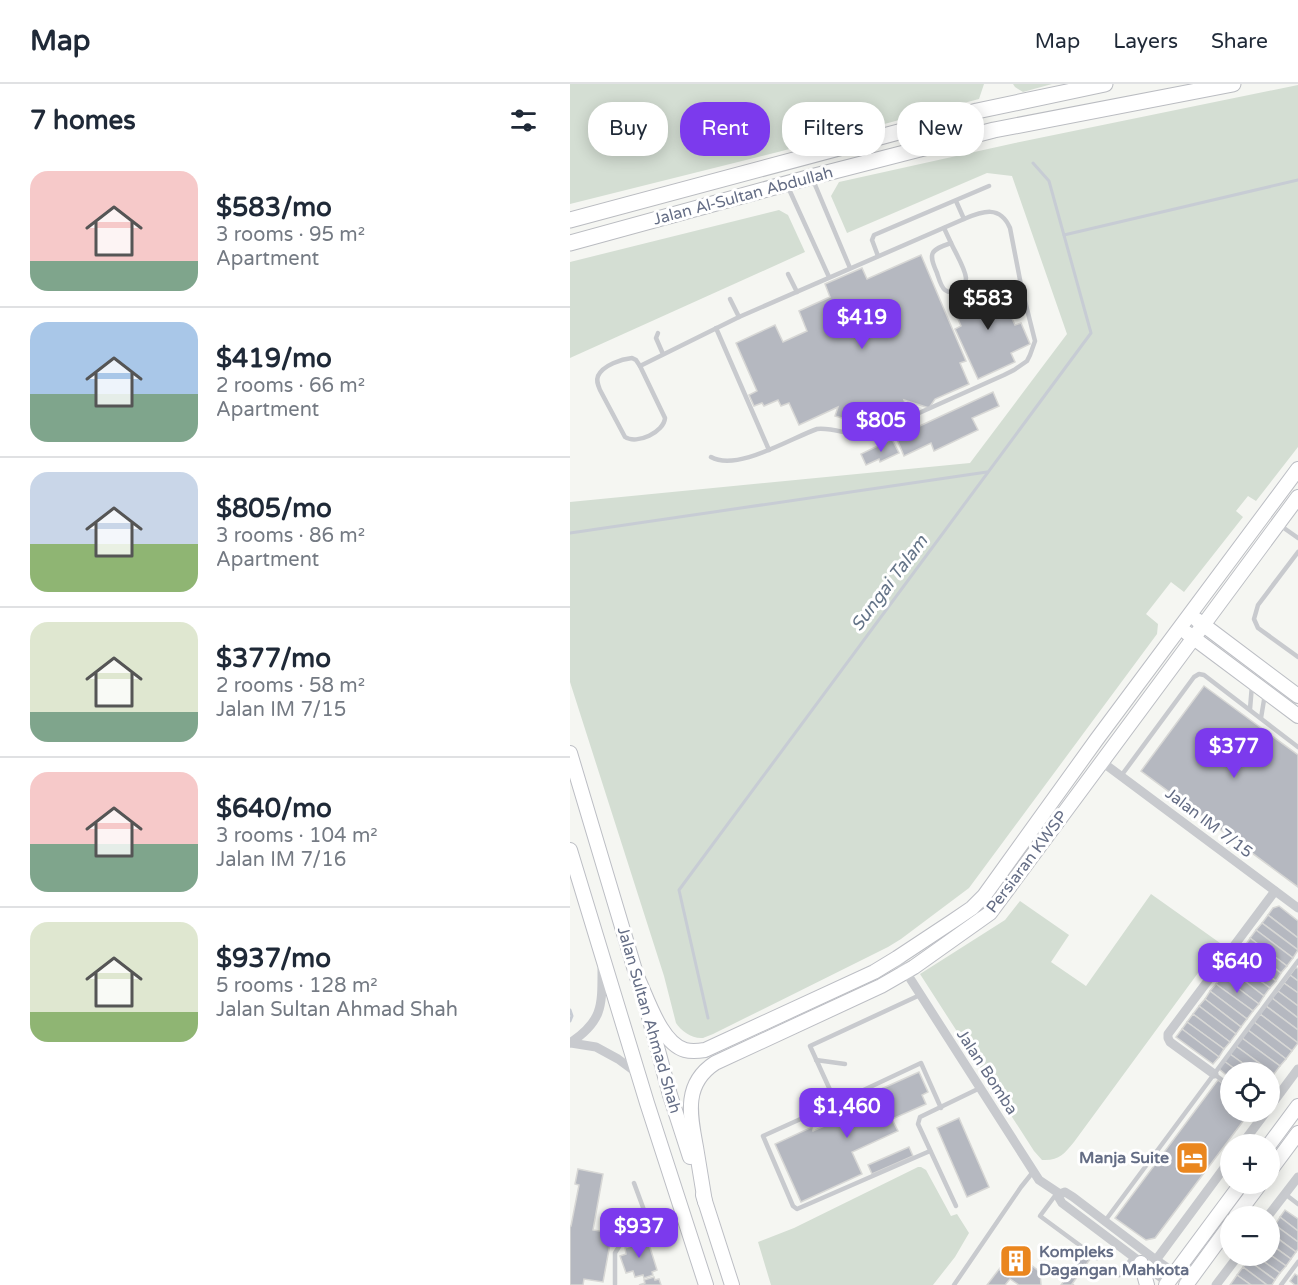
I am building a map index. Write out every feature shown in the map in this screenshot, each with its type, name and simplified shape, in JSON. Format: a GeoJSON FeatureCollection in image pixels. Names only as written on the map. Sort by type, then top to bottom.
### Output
{"type":"FeatureCollection","features":[{"type":"Feature","properties":{"kind":"main road","name":"Jalan Al-Sultan Abdullah"},"geometry":{"type":"LineString","coordinates":[[570,220],[977,111],[1105,84]]}},
{"type":"Feature","properties":{"kind":"main road","name":"Jalan Al-Sultan Abdullah"},"geometry":{"type":"LineString","coordinates":[[570,243],[994,130],[1233,84]]}},
{"type":"Feature","properties":{"kind":"street","name":"Persiaran KWSP"},"geometry":{"type":"LineString","coordinates":[[638,979],[657,1021],[667,1036],[685,1050],[698,1051],[858,980],[897,958],[978,902],[1298,469]]}},
{"type":"Feature","properties":{"kind":"street","name":"Persiaran KWSP"},"geometry":{"type":"LineString","coordinates":[[705,1202],[690,1107],[693,1090],[704,1071],[714,1063],[874,990],[905,972],[990,914],[1193,637],[1278,524],[1296,504]]}},
{"type":"Feature","properties":{"kind":"street"},"geometry":{"type":"LineString","coordinates":[[1190,615],[1298,696]]}},
{"type":"Feature","properties":{"kind":"street"},"geometry":{"type":"LineString","coordinates":[[1180,628],[1298,716]]}},
{"type":"Feature","properties":{"kind":"street"},"geometry":{"type":"LineString","coordinates":[[1097,739],[1112,749]]}},
{"type":"Feature","properties":{"kind":"street","name":"Jalan Sultan Ahmad Shah"},"geometry":{"type":"LineString","coordinates":[[570,753],[638,979],[670,1095],[732,1285]]}},
{"type":"Feature","properties":{"kind":"street","name":"Jalan IM 7/15"},"geometry":{"type":"LineString","coordinates":[[1102,762],[1298,908]]}},
{"type":"Feature","properties":{"kind":"street","name":"Jalan Sultan Ahmad Shah"},"geometry":{"type":"LineString","coordinates":[[570,850],[706,1285]]}},
{"type":"Feature","properties":{"kind":"street"},"geometry":{"type":"LineString","coordinates":[[1214,1074],[1170,1042],[1167,1038],[1168,1034],[1275,891]]}},
{"type":"Feature","properties":{"kind":"street"},"geometry":{"type":"LineString","coordinates":[[570,1043],[586,1032],[597,1016],[602,1000],[602,958]]}},
{"type":"Feature","properties":{"kind":"street","name":"Jalan Bomba"},"geometry":{"type":"LineString","coordinates":[[897,958],[1039,1180],[1058,1194],[1062,1203],[1137,1260],[1170,1281],[1189,1284]]}},
{"type":"Feature","properties":{"kind":"street"},"geometry":{"type":"LineString","coordinates":[[570,1043],[596,1047],[639,1074]]}},
{"type":"Feature","properties":{"kind":"street"},"geometry":{"type":"LineString","coordinates":[[1280,1093],[1298,1069]]}},
{"type":"Feature","properties":{"kind":"street"},"geometry":{"type":"LineString","coordinates":[[647,1102],[657,1108],[664,1105],[670,1095]]}},
{"type":"Feature","properties":{"kind":"street"},"geometry":{"type":"LineString","coordinates":[[1277,1134],[1298,1106]]}},
{"type":"Feature","properties":{"kind":"street"},"geometry":{"type":"LineString","coordinates":[[1280,1157],[1298,1132]]}},
{"type":"Feature","properties":{"kind":"street"},"geometry":{"type":"LineString","coordinates":[[663,1151],[672,1138],[680,1139],[687,1147]]}},
{"type":"Feature","properties":{"kind":"street"},"geometry":{"type":"LineString","coordinates":[[1156,1260],[1220,1174]]}},
{"type":"Feature","properties":{"kind":"street"},"geometry":{"type":"LineString","coordinates":[[1276,1206],[1298,1177]]}},
{"type":"Feature","properties":{"kind":"street","name":"Jalan Bomba"},"geometry":{"type":"LineString","coordinates":[[1058,1194],[1064,1192],[1068,1194],[1156,1260],[1170,1281]]}},
{"type":"Feature","properties":{"kind":"street"},"geometry":{"type":"LineString","coordinates":[[1170,1281],[1234,1194]]}},
{"type":"Feature","properties":{"kind":"street"},"geometry":{"type":"LineString","coordinates":[[1189,1284],[1220,1239]]}},
{"type":"Feature","properties":{"kind":"street"},"geometry":{"type":"LineString","coordinates":[[1137,1260],[1147,1285]]}},
{"type":"Feature","properties":{"kind":"street"},"geometry":{"type":"LineString","coordinates":[[1216,1285],[1230,1266]]}},
{"type":"Feature","properties":{"kind":"lane"},"geometry":{"type":"LineString","coordinates":[[812,177],[850,268]]}},
{"type":"Feature","properties":{"kind":"lane"},"geometry":{"type":"LineString","coordinates":[[787,185],[829,278]]}},
{"type":"Feature","properties":{"kind":"lane"},"geometry":{"type":"LineString","coordinates":[[878,256],[872,240],[874,235],[989,186]]}},
{"type":"Feature","properties":{"kind":"lane"},"geometry":{"type":"LineString","coordinates":[[956,201],[964,219]]}},
{"type":"Feature","properties":{"kind":"lane"},"geometry":{"type":"LineString","coordinates":[[640,366],[739,317],[964,219],[986,212],[995,212],[1006,220],[1010,228],[1020,285],[1035,341],[1027,361],[1014,370],[872,434],[864,436],[824,428],[817,429],[743,459],[723,461],[711,457]]}},
{"type":"Feature","properties":{"kind":"lane"},"geometry":{"type":"LineString","coordinates":[[944,228],[951,243],[966,276],[965,284],[960,289],[947,292],[931,261],[934,250],[951,243]]}},
{"type":"Feature","properties":{"kind":"lane"},"geometry":{"type":"LineString","coordinates":[[788,274],[797,292]]}},
{"type":"Feature","properties":{"kind":"lane"},"geometry":{"type":"LineString","coordinates":[[1002,296],[1020,285]]}},
{"type":"Feature","properties":{"kind":"lane"},"geometry":{"type":"LineString","coordinates":[[730,299],[739,317]]}},
{"type":"Feature","properties":{"kind":"lane"},"geometry":{"type":"LineString","coordinates":[[1010,314],[1027,311]]}},
{"type":"Feature","properties":{"kind":"lane"},"geometry":{"type":"LineString","coordinates":[[716,328],[769,450]]}},
{"type":"Feature","properties":{"kind":"lane"},"geometry":{"type":"LineString","coordinates":[[658,333],[656,338],[663,354]]}},
{"type":"Feature","properties":{"kind":"lane"},"geometry":{"type":"LineString","coordinates":[[632,358],[640,366],[665,418],[665,423],[660,430],[640,440],[629,440],[625,437],[597,382],[602,370],[624,359],[632,358]]}},
{"type":"Feature","properties":{"kind":"lane"},"geometry":{"type":"LineString","coordinates":[[1278,524],[1298,538]]}},
{"type":"Feature","properties":{"kind":"lane"},"geometry":{"type":"LineString","coordinates":[[1298,552],[1258,605],[1254,620],[1258,628],[1298,657]]}},
{"type":"Feature","properties":{"kind":"lane"},"geometry":{"type":"LineString","coordinates":[[1121,776],[1197,675],[1204,675],[1298,747]]}},
{"type":"Feature","properties":{"kind":"lane"},"geometry":{"type":"LineString","coordinates":[[1250,709],[1252,681]]}},
{"type":"Feature","properties":{"kind":"lane"},"geometry":{"type":"LineString","coordinates":[[1261,718],[1265,691]]}},
{"type":"Feature","properties":{"kind":"lane"},"geometry":{"type":"LineString","coordinates":[[1105,1221],[1298,961]]}},
{"type":"Feature","properties":{"kind":"lane"},"geometry":{"type":"LineString","coordinates":[[836,1103],[810,1046],[920,995]]}},
{"type":"Feature","properties":{"kind":"lane"},"geometry":{"type":"LineString","coordinates":[[816,1060],[845,1064]]}},
{"type":"Feature","properties":{"kind":"lane"},"geometry":{"type":"LineString","coordinates":[[930,1151],[797,1209],[793,1206],[763,1136],[921,1063],[942,1107]]}},
{"type":"Feature","properties":{"kind":"lane"},"geometry":{"type":"LineString","coordinates":[[1214,1074],[1220,1078]]}},
{"type":"Feature","properties":{"kind":"lane"},"geometry":{"type":"LineString","coordinates":[[956,1206],[918,1124],[920,1117],[980,1088]]}},
{"type":"Feature","properties":{"kind":"lane"},"geometry":{"type":"LineString","coordinates":[[954,1285],[1033,1172]]}},
{"type":"Feature","properties":{"kind":"lane"},"geometry":{"type":"LineString","coordinates":[[616,1285],[615,1253],[620,1245],[649,1233],[651,1229],[634,1183]]}},
{"type":"Feature","properties":{"kind":"lane"},"geometry":{"type":"LineString","coordinates":[[1058,1194],[1040,1216],[1096,1258]]}},
{"type":"Feature","properties":{"kind":"lane"},"geometry":{"type":"LineString","coordinates":[[1285,1194],[1298,1204]]}},
{"type":"Feature","properties":{"kind":"lane"},"geometry":{"type":"LineString","coordinates":[[1119,1275],[1137,1260]]}},
{"type":"Feature","properties":{"kind":"lane"},"geometry":{"type":"LineString","coordinates":[[1281,1285],[1298,1262]]}},
{"type":"Feature","properties":{"kind":"shaded area"},"geometry":{"type":"Polygon","coordinates":[[[570,84],[984,84],[979,99],[968,102],[897,102],[897,121],[885,124],[885,102],[782,102],[782,151],[770,154],[770,102],[680,102],[680,156],[762,156],[570,204],[570,84]]]}},
{"type":"Feature","properties":{"kind":"shaded area"},"geometry":{"type":"Polygon","coordinates":[[[1013,84],[1052,84],[1023,92],[1013,84]]]}},
{"type":"Feature","properties":{"kind":"shaded area"},"geometry":{"type":"Polygon","coordinates":[[[1298,85],[1298,447],[1256,501],[1248,496],[1236,511],[1243,517],[1184,592],[1171,582],[1146,614],[1158,624],[1157,634],[969,888],[888,947],[713,1034],[703,1038],[695,1037],[687,1034],[676,1023],[664,976],[570,682],[570,502],[970,463],[1067,334],[1012,176],[987,173],[847,233],[831,196],[839,182],[956,156],[984,156],[984,150],[1298,85]]]}},
{"type":"Feature","properties":{"kind":"shaded area"},"geometry":{"type":"Polygon","coordinates":[[[779,210],[788,215],[805,252],[570,358],[570,262],[779,210]]]}},
{"type":"Feature","properties":{"kind":"shaded area"},"geometry":{"type":"Polygon","coordinates":[[[1151,894],[1220,943],[1074,1142],[1061,1156],[1042,1160],[920,974],[1005,920],[1020,901],[1069,935],[1051,962],[1086,986],[1151,894]]]}},
{"type":"Feature","properties":{"kind":"shaded area"},"geometry":{"type":"Polygon","coordinates":[[[918,1167],[926,1170],[951,1216],[957,1214],[969,1233],[955,1257],[933,1285],[771,1285],[758,1242],[794,1228],[918,1167]]]}},
{"type":"Feature","properties":{"kind":"building"},"geometry":{"type":"Polygon","coordinates":[[[921,255],[966,361],[960,363],[969,384],[935,399],[929,408],[904,400],[909,414],[896,419],[891,406],[881,429],[835,416],[838,407],[799,425],[789,403],[781,406],[778,400],[764,406],[762,403],[754,406],[749,395],[757,391],[736,343],[775,325],[783,342],[807,331],[799,311],[830,297],[825,284],[862,268],[867,279],[921,255]]]}},
{"type":"Feature","properties":{"kind":"building"},"geometry":{"type":"Polygon","coordinates":[[[996,283],[1015,325],[1021,323],[1030,344],[1011,353],[1015,362],[978,379],[955,329],[961,326],[951,303],[996,283]]]}},
{"type":"Feature","properties":{"kind":"building"},"geometry":{"type":"Polygon","coordinates":[[[993,392],[999,406],[972,418],[978,430],[934,451],[931,443],[904,456],[896,437],[993,392]]]}},
{"type":"Feature","properties":{"kind":"building"},"geometry":{"type":"Polygon","coordinates":[[[892,439],[899,453],[880,462],[879,459],[866,465],[861,454],[892,439]]]}},
{"type":"Feature","properties":{"kind":"building"},"geometry":{"type":"Polygon","coordinates":[[[1204,686],[1298,755],[1298,887],[1141,771],[1204,686]]]}},
{"type":"Feature","properties":{"kind":"building"},"geometry":{"type":"Polygon","coordinates":[[[1279,906],[1298,921],[1298,938],[1268,915],[1273,908],[1279,906]]]}},
{"type":"Feature","properties":{"kind":"building"},"geometry":{"type":"Polygon","coordinates":[[[1268,915],[1298,938],[1298,950],[1262,923],[1268,915]]]}},
{"type":"Feature","properties":{"kind":"building"},"geometry":{"type":"Polygon","coordinates":[[[1262,923],[1298,950],[1293,958],[1256,930],[1262,923]]]}},
{"type":"Feature","properties":{"kind":"building"},"geometry":{"type":"Polygon","coordinates":[[[1256,930],[1293,958],[1287,966],[1250,938],[1256,930]]]}},
{"type":"Feature","properties":{"kind":"building"},"geometry":{"type":"Polygon","coordinates":[[[1250,938],[1287,966],[1281,973],[1245,946],[1250,938]]]}},
{"type":"Feature","properties":{"kind":"building"},"geometry":{"type":"Polygon","coordinates":[[[1245,946],[1281,973],[1276,981],[1239,953],[1245,946]]]}},
{"type":"Feature","properties":{"kind":"building"},"geometry":{"type":"Polygon","coordinates":[[[1239,953],[1276,981],[1270,988],[1233,961],[1239,953]]]}},
{"type":"Feature","properties":{"kind":"building"},"geometry":{"type":"Polygon","coordinates":[[[1233,961],[1270,988],[1264,996],[1228,968],[1233,961]]]}},
{"type":"Feature","properties":{"kind":"building"},"geometry":{"type":"Polygon","coordinates":[[[1296,967],[1298,969],[1298,981],[1290,975],[1296,967]]]}},
{"type":"Feature","properties":{"kind":"building"},"geometry":{"type":"Polygon","coordinates":[[[1228,968],[1264,996],[1259,1004],[1222,976],[1228,968]]]}},
{"type":"Feature","properties":{"kind":"building"},"geometry":{"type":"Polygon","coordinates":[[[1290,975],[1298,981],[1298,993],[1284,983],[1290,975]]]}},
{"type":"Feature","properties":{"kind":"building"},"geometry":{"type":"Polygon","coordinates":[[[1222,976],[1259,1004],[1253,1011],[1216,984],[1222,976]]]}},
{"type":"Feature","properties":{"kind":"building"},"geometry":{"type":"Polygon","coordinates":[[[1284,983],[1298,993],[1298,1006],[1278,991],[1284,983]]]}},
{"type":"Feature","properties":{"kind":"building"},"geometry":{"type":"Polygon","coordinates":[[[1216,984],[1253,1011],[1247,1019],[1210,991],[1216,984]]]}},
{"type":"Feature","properties":{"kind":"building"},"geometry":{"type":"Polygon","coordinates":[[[1210,991],[1247,1019],[1241,1027],[1205,999],[1210,991]]]}},
{"type":"Feature","properties":{"kind":"building"},"geometry":{"type":"Polygon","coordinates":[[[1278,991],[1298,1006],[1298,1018],[1272,998],[1278,991]]]}},
{"type":"Feature","properties":{"kind":"building"},"geometry":{"type":"Polygon","coordinates":[[[1272,998],[1298,1018],[1298,1030],[1266,1006],[1272,998]]]}},
{"type":"Feature","properties":{"kind":"building"},"geometry":{"type":"Polygon","coordinates":[[[1205,999],[1241,1027],[1236,1034],[1199,1006],[1205,999]]]}},
{"type":"Feature","properties":{"kind":"building"},"geometry":{"type":"Polygon","coordinates":[[[1199,1006],[1236,1034],[1230,1042],[1193,1014],[1199,1006]]]}},
{"type":"Feature","properties":{"kind":"building"},"geometry":{"type":"Polygon","coordinates":[[[1266,1006],[1298,1030],[1298,1043],[1260,1014],[1266,1006]]]}},
{"type":"Feature","properties":{"kind":"building"},"geometry":{"type":"Polygon","coordinates":[[[1193,1014],[1230,1042],[1224,1049],[1187,1022],[1193,1014]]]}},
{"type":"Feature","properties":{"kind":"building"},"geometry":{"type":"Polygon","coordinates":[[[1260,1014],[1298,1043],[1292,1051],[1254,1022],[1260,1014]]]}},
{"type":"Feature","properties":{"kind":"building"},"geometry":{"type":"Polygon","coordinates":[[[1187,1022],[1224,1049],[1219,1057],[1182,1029],[1187,1022]]]}},
{"type":"Feature","properties":{"kind":"building"},"geometry":{"type":"Polygon","coordinates":[[[1254,1022],[1292,1051],[1286,1059],[1248,1030],[1254,1022]]]}},
{"type":"Feature","properties":{"kind":"building"},"geometry":{"type":"Polygon","coordinates":[[[1182,1029],[1219,1057],[1213,1064],[1176,1037],[1182,1029]]]}},
{"type":"Feature","properties":{"kind":"building"},"geometry":{"type":"Polygon","coordinates":[[[1248,1030],[1286,1059],[1280,1066],[1280,1062],[1275,1062],[1242,1038],[1248,1030]]]}},
{"type":"Feature","properties":{"kind":"building"},"geometry":{"type":"Polygon","coordinates":[[[1242,1038],[1275,1062],[1258,1062],[1236,1046],[1242,1038]]]}},
{"type":"Feature","properties":{"kind":"building"},"geometry":{"type":"Polygon","coordinates":[[[1236,1046],[1258,1062],[1241,1062],[1230,1054],[1236,1046]]]}},
{"type":"Feature","properties":{"kind":"building"},"geometry":{"type":"Polygon","coordinates":[[[1230,1054],[1241,1062],[1225,1062],[1230,1054]]]}},
{"type":"Feature","properties":{"kind":"building"},"geometry":{"type":"Polygon","coordinates":[[[919,1072],[928,1092],[922,1095],[926,1104],[892,1119],[898,1131],[852,1152],[862,1174],[801,1202],[775,1144],[812,1127],[813,1131],[865,1108],[861,1098],[919,1072]]]}},
{"type":"Feature","properties":{"kind":"building"},"geometry":{"type":"Polygon","coordinates":[[[1218,1080],[1220,1082],[1220,1122],[1242,1122],[1233,1134],[1220,1134],[1220,1152],[1155,1238],[1146,1240],[1115,1218],[1218,1080]]]}},
{"type":"Feature","properties":{"kind":"building"},"geometry":{"type":"Polygon","coordinates":[[[959,1118],[989,1187],[967,1197],[937,1128],[959,1118]]]}},
{"type":"Feature","properties":{"kind":"building"},"geometry":{"type":"Polygon","coordinates":[[[909,1147],[913,1156],[872,1174],[868,1165],[909,1147]]]}},
{"type":"Feature","properties":{"kind":"building"},"geometry":{"type":"Polygon","coordinates":[[[578,1169],[603,1174],[593,1230],[612,1233],[603,1282],[584,1279],[583,1285],[570,1285],[570,1226],[579,1185],[575,1184],[578,1169]]]}},
{"type":"Feature","properties":{"kind":"building"},"geometry":{"type":"Polygon","coordinates":[[[1285,1210],[1298,1219],[1298,1231],[1280,1217],[1285,1210]]]}},
{"type":"Feature","properties":{"kind":"building"},"geometry":{"type":"Polygon","coordinates":[[[1280,1217],[1298,1231],[1298,1242],[1280,1229],[1280,1217]]]}},
{"type":"Feature","properties":{"kind":"building"},"geometry":{"type":"Polygon","coordinates":[[[1280,1229],[1298,1242],[1296,1252],[1280,1240],[1280,1229]]]}},
{"type":"Feature","properties":{"kind":"building"},"geometry":{"type":"Polygon","coordinates":[[[643,1239],[644,1242],[648,1241],[657,1270],[652,1272],[653,1275],[644,1278],[643,1275],[635,1277],[633,1271],[626,1273],[620,1256],[626,1254],[625,1248],[634,1245],[633,1242],[643,1239]]]}},
{"type":"Feature","properties":{"kind":"building"},"geometry":{"type":"Polygon","coordinates":[[[1280,1240],[1296,1252],[1291,1259],[1280,1251],[1280,1240]]]}},
{"type":"Feature","properties":{"kind":"building","name":"Kompleks Dagangan Mahkota"},"geometry":{"type":"Polygon","coordinates":[[[1013,1251],[1040,1272],[1041,1285],[1019,1285],[1010,1279],[1005,1285],[987,1285],[1013,1251]]]}},
{"type":"Feature","properties":{"kind":"building"},"geometry":{"type":"Polygon","coordinates":[[[1280,1251],[1291,1259],[1286,1266],[1280,1262],[1280,1251]]]}},
{"type":"Feature","properties":{"kind":"building"},"geometry":{"type":"Polygon","coordinates":[[[1084,1253],[1091,1258],[1072,1284],[1074,1285],[1061,1285],[1084,1253]]]}},
{"type":"Feature","properties":{"kind":"building"},"geometry":{"type":"Polygon","coordinates":[[[1280,1262],[1286,1266],[1280,1273],[1270,1266],[1280,1266],[1280,1262]]]}},
{"type":"Feature","properties":{"kind":"building"},"geometry":{"type":"Polygon","coordinates":[[[1256,1266],[1270,1266],[1280,1273],[1275,1280],[1256,1266]]]}},
{"type":"Feature","properties":{"kind":"building"},"geometry":{"type":"Polygon","coordinates":[[[1256,1266],[1275,1280],[1272,1285],[1267,1285],[1243,1267],[1256,1266]]]}},
{"type":"Feature","properties":{"kind":"building"},"geometry":{"type":"Polygon","coordinates":[[[1243,1267],[1267,1285],[1251,1285],[1237,1275],[1243,1267]]]}},
{"type":"Feature","properties":{"kind":"building"},"geometry":{"type":"Polygon","coordinates":[[[1295,1274],[1298,1276],[1298,1285],[1290,1281],[1295,1274]]]}},
{"type":"Feature","properties":{"kind":"building"},"geometry":{"type":"Polygon","coordinates":[[[1237,1275],[1251,1285],[1230,1285],[1237,1275]]]}},
{"type":"Feature","properties":{"kind":"building"},"geometry":{"type":"Polygon","coordinates":[[[654,1277],[655,1280],[659,1279],[661,1285],[639,1285],[645,1283],[644,1280],[654,1277]]]}},
{"type":"Feature","properties":{"kind":"waterway","name":"Sungai Talam"},"geometry":{"type":"LineString","coordinates":[[708,1018],[679,890],[1091,333],[1049,181],[1033,163]]}},
{"type":"Feature","properties":{"kind":"waterway"},"geometry":{"type":"LineString","coordinates":[[1064,235],[1298,180]]}},
{"type":"Feature","properties":{"kind":"waterway"},"geometry":{"type":"LineString","coordinates":[[570,533],[987,472]]}},
{"type":"Feature","properties":{"kind":"waterway"},"geometry":{"type":"LineString","coordinates":[[570,1010],[572,1016],[570,1021]]}},
{"type":"Feature","properties":{"kind":"place","name":"Manja Suite"},"geometry":{"type":"Point","coordinates":[1192,1158]}},
{"type":"Feature","properties":{"kind":"place","name":"Kompleks Dagangan Mahkota"},"geometry":{"type":"Point","coordinates":[1016,1261]}}]}
